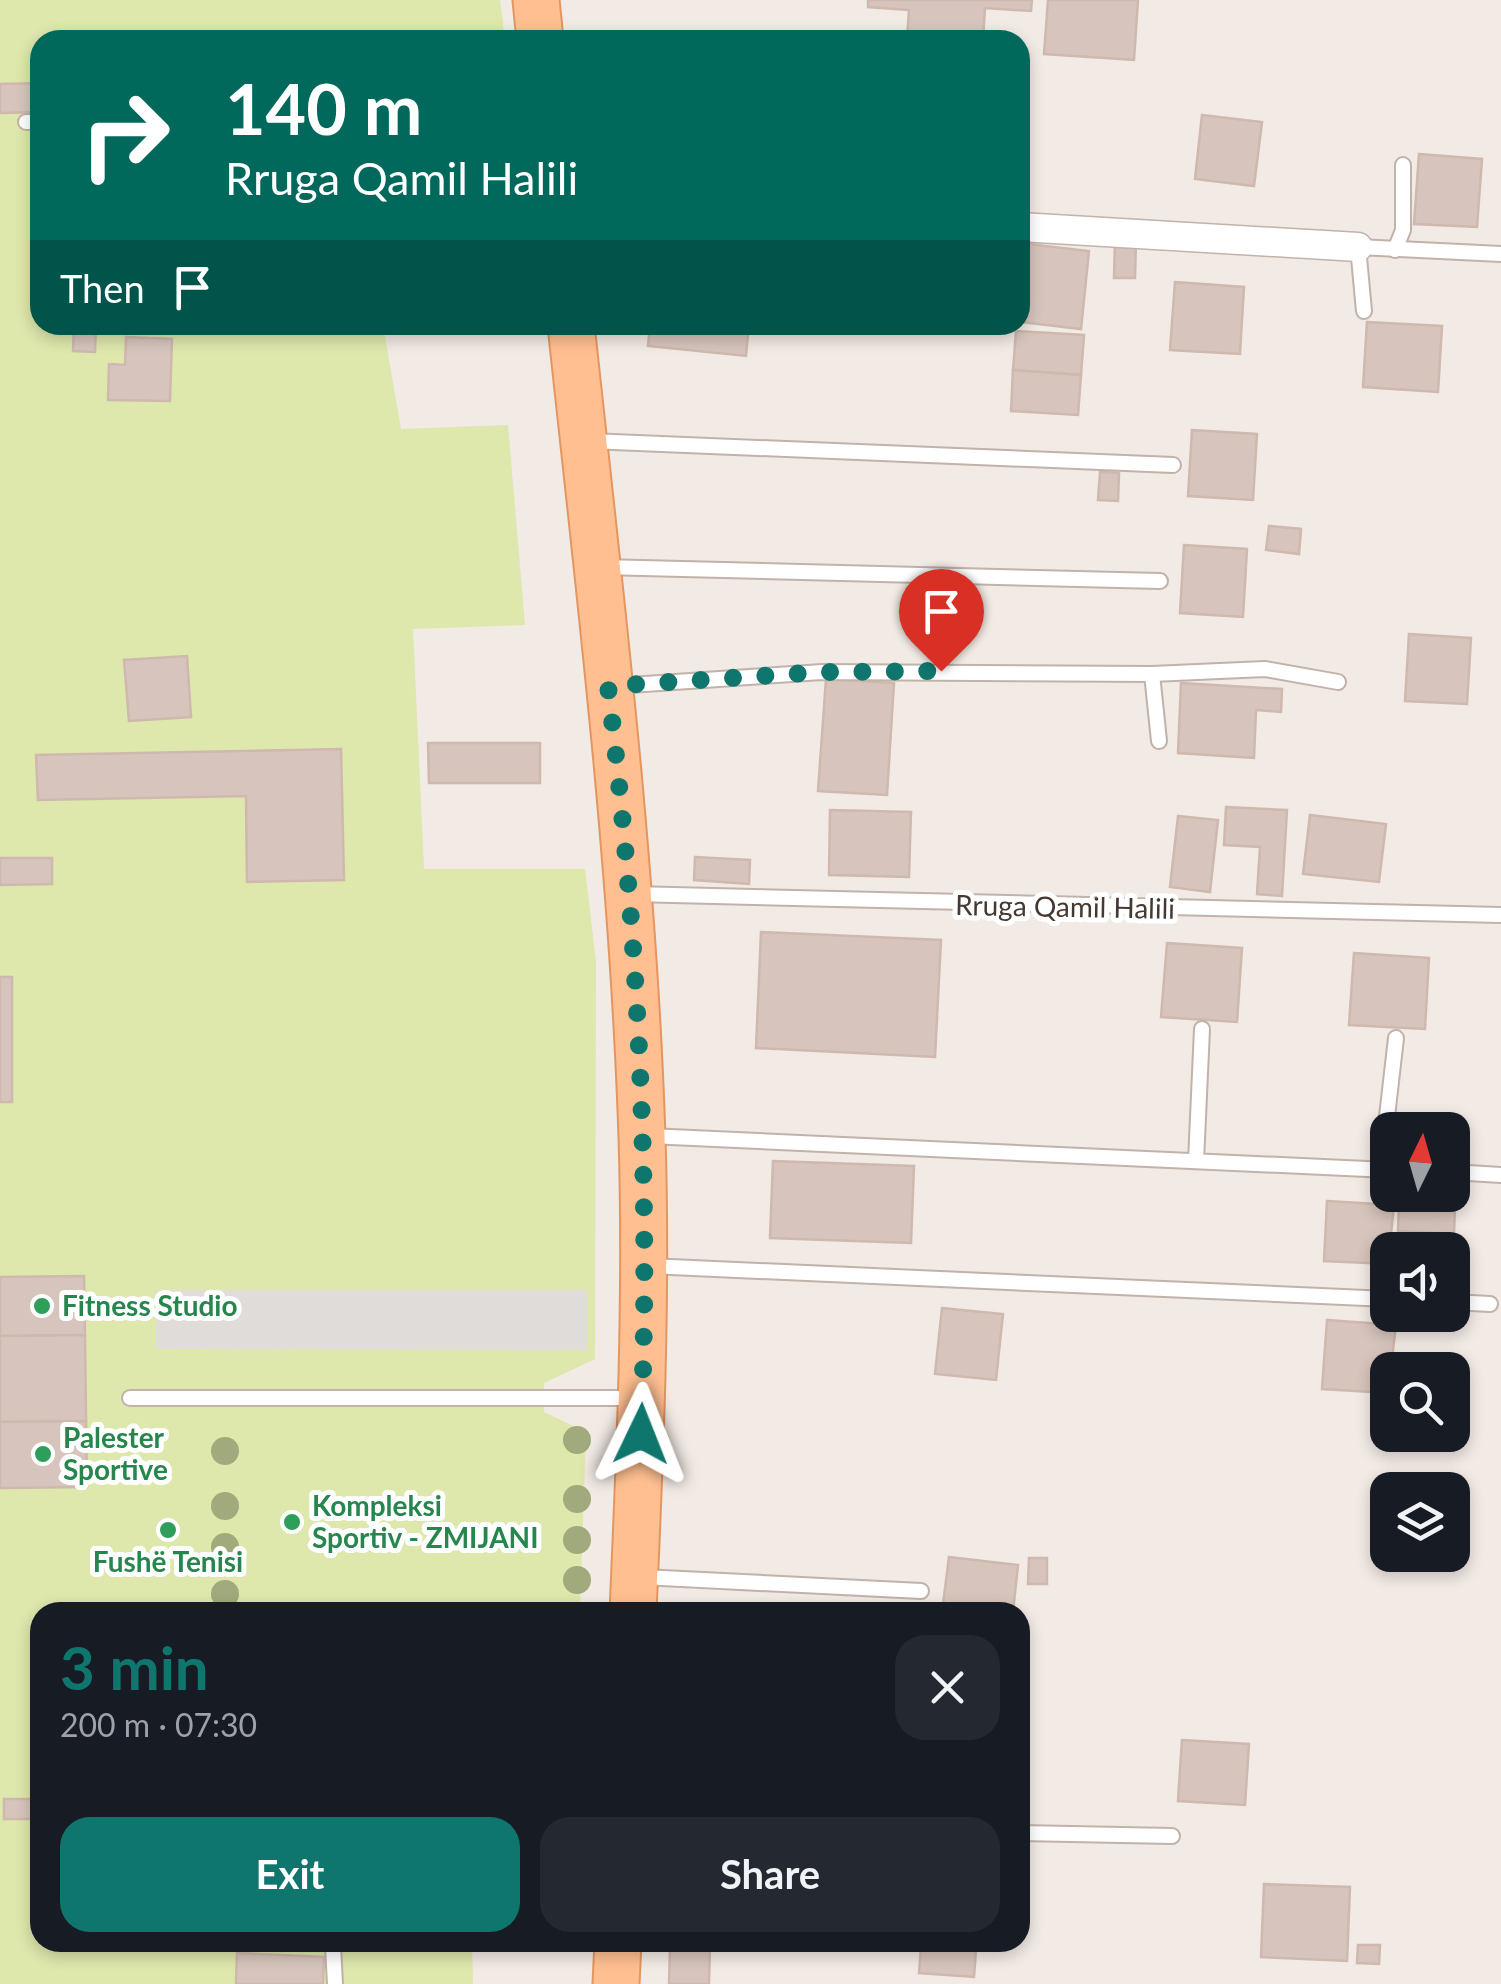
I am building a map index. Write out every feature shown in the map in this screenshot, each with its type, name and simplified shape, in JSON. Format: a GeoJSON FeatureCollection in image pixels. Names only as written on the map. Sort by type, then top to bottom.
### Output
{"type":"FeatureCollection","features":[{"type":"Feature","properties":{"kind":"main road"},"geometry":{"type":"LineString","coordinates":[[536,0],[539,30]]}},
{"type":"Feature","properties":{"kind":"main road"},"geometry":{"type":"LineString","coordinates":[[571,335],[629,894],[642,1136],[642,1398],[634,1594]]}},
{"type":"Feature","properties":{"kind":"main road"},"geometry":{"type":"LineString","coordinates":[[616,1984],[618,1952]]}},
{"type":"Feature","properties":{"kind":"street"},"geometry":{"type":"LineString","coordinates":[[1030,228],[1358,248]]}},
{"type":"Feature","properties":{"kind":"lane"},"geometry":{"type":"LineString","coordinates":[[1396,250],[1403,230],[1403,165]]}},
{"type":"Feature","properties":{"kind":"lane"},"geometry":{"type":"LineString","coordinates":[[1364,311],[1358,248],[1501,254]]}},
{"type":"Feature","properties":{"kind":"lane"},"geometry":{"type":"LineString","coordinates":[[583,441],[1173,464]]}},
{"type":"Feature","properties":{"kind":"lane"},"geometry":{"type":"LineString","coordinates":[[596,567],[1160,581]]}},
{"type":"Feature","properties":{"kind":"lane"},"geometry":{"type":"LineString","coordinates":[[608,686],[822,672],[1152,674],[1265,669],[1338,682]]}},
{"type":"Feature","properties":{"kind":"lane"},"geometry":{"type":"LineString","coordinates":[[1152,674],[1159,741]]}},
{"type":"Feature","properties":{"kind":"lane","name":"Rruga Qamil Halili"},"geometry":{"type":"LineString","coordinates":[[629,894],[1080,908],[1501,915]]}},
{"type":"Feature","properties":{"kind":"lane"},"geometry":{"type":"LineString","coordinates":[[1196,1161],[1202,1029]]}},
{"type":"Feature","properties":{"kind":"lane"},"geometry":{"type":"LineString","coordinates":[[1389,1112],[1396,1038]]}},
{"type":"Feature","properties":{"kind":"lane"},"geometry":{"type":"LineString","coordinates":[[642,1136],[1370,1168]]}},
{"type":"Feature","properties":{"kind":"lane"},"geometry":{"type":"LineString","coordinates":[[1470,1173],[1501,1174]]}},
{"type":"Feature","properties":{"kind":"lane"},"geometry":{"type":"LineString","coordinates":[[644,1266],[1370,1298]]}},
{"type":"Feature","properties":{"kind":"lane"},"geometry":{"type":"LineString","coordinates":[[1470,1303],[1490,1304]]}},
{"type":"Feature","properties":{"kind":"lane"},"geometry":{"type":"LineString","coordinates":[[130,1398],[642,1398]]}},
{"type":"Feature","properties":{"kind":"lane"},"geometry":{"type":"LineString","coordinates":[[634,1594],[921,1591]]}},
{"type":"Feature","properties":{"kind":"lane"},"geometry":{"type":"LineString","coordinates":[[1030,1833],[1172,1836]]}},
{"type":"Feature","properties":{"kind":"lane"},"geometry":{"type":"LineString","coordinates":[[333,1952],[335,1984]]}},
{"type":"Feature","properties":{"kind":"green space"},"geometry":{"type":"Polygon","coordinates":[[[0,0],[500,0],[504,30],[30,30],[30,335],[385,335],[401,429],[508,425],[525,625],[413,629],[424,869],[585,869],[596,962],[595,1359],[544,1383],[544,1412],[586,1432],[580,1602],[30,1602],[30,1952],[472,1952],[473,1984],[0,1984],[0,0]]]}},
{"type":"Feature","properties":{"kind":"shaded area"},"geometry":{"type":"Polygon","coordinates":[[[156,1290],[587,1290],[587,1350],[156,1349],[156,1290]]]}},
{"type":"Feature","properties":{"kind":"building"},"geometry":{"type":"Polygon","coordinates":[[[868,0],[1032,0],[1031,11],[985,8],[984,30],[908,30],[909,10],[868,7],[868,0]]]}},
{"type":"Feature","properties":{"kind":"building"},"geometry":{"type":"Polygon","coordinates":[[[1048,0],[1138,0],[1134,60],[1044,54],[1048,0]]]}},
{"type":"Feature","properties":{"kind":"building"},"geometry":{"type":"Polygon","coordinates":[[[30,83],[30,112],[0,113],[0,84],[30,83]]]}},
{"type":"Feature","properties":{"kind":"building"},"geometry":{"type":"Polygon","coordinates":[[[1202,115],[1262,122],[1254,186],[1195,179],[1202,115]]]}},
{"type":"Feature","properties":{"kind":"building"},"geometry":{"type":"Polygon","coordinates":[[[1419,154],[1482,159],[1477,227],[1414,224],[1419,154]]]}},
{"type":"Feature","properties":{"kind":"building"},"geometry":{"type":"Polygon","coordinates":[[[1115,241],[1136,241],[1135,278],[1114,278],[1115,241]]]}},
{"type":"Feature","properties":{"kind":"building"},"geometry":{"type":"Polygon","coordinates":[[[1030,244],[1089,251],[1081,329],[1030,323],[1030,244]]]}},
{"type":"Feature","properties":{"kind":"building"},"geometry":{"type":"Polygon","coordinates":[[[1175,282],[1244,287],[1240,354],[1170,350],[1175,282]]]}},
{"type":"Feature","properties":{"kind":"building"},"geometry":{"type":"Polygon","coordinates":[[[1367,322],[1442,326],[1438,392],[1363,387],[1367,322]]]}},
{"type":"Feature","properties":{"kind":"building"},"geometry":{"type":"Polygon","coordinates":[[[1030,332],[1084,335],[1081,375],[1013,370],[1016,335],[1030,335],[1030,332]]]}},
{"type":"Feature","properties":{"kind":"building"},"geometry":{"type":"Polygon","coordinates":[[[74,335],[96,335],[95,352],[73,351],[74,335]]]}},
{"type":"Feature","properties":{"kind":"building"},"geometry":{"type":"Polygon","coordinates":[[[649,335],[748,335],[746,356],[648,346],[649,335]]]}},
{"type":"Feature","properties":{"kind":"building"},"geometry":{"type":"Polygon","coordinates":[[[126,337],[172,339],[170,401],[108,400],[109,364],[125,365],[126,337]]]}},
{"type":"Feature","properties":{"kind":"building"},"geometry":{"type":"Polygon","coordinates":[[[1013,370],[1081,375],[1078,415],[1011,411],[1013,370]]]}},
{"type":"Feature","properties":{"kind":"building"},"geometry":{"type":"Polygon","coordinates":[[[1192,430],[1257,434],[1253,500],[1188,496],[1192,430]]]}},
{"type":"Feature","properties":{"kind":"building"},"geometry":{"type":"Polygon","coordinates":[[[1100,472],[1119,473],[1118,501],[1098,500],[1100,472]]]}},
{"type":"Feature","properties":{"kind":"building"},"geometry":{"type":"Polygon","coordinates":[[[1269,526],[1301,529],[1299,554],[1266,550],[1269,526]]]}},
{"type":"Feature","properties":{"kind":"building"},"geometry":{"type":"Polygon","coordinates":[[[1184,545],[1247,549],[1243,617],[1180,613],[1184,545]]]}},
{"type":"Feature","properties":{"kind":"building"},"geometry":{"type":"Polygon","coordinates":[[[1409,634],[1471,638],[1467,704],[1405,701],[1409,634]]]}},
{"type":"Feature","properties":{"kind":"building"},"geometry":{"type":"Polygon","coordinates":[[[187,656],[191,717],[129,721],[124,660],[187,656]]]}},
{"type":"Feature","properties":{"kind":"building"},"geometry":{"type":"Polygon","coordinates":[[[826,679],[894,683],[887,795],[818,791],[826,679]]]}},
{"type":"Feature","properties":{"kind":"building"},"geometry":{"type":"Polygon","coordinates":[[[1181,683],[1282,689],[1281,712],[1256,710],[1254,758],[1178,753],[1181,683]]]}},
{"type":"Feature","properties":{"kind":"building"},"geometry":{"type":"Polygon","coordinates":[[[428,743],[540,743],[540,783],[429,783],[428,743]]]}},
{"type":"Feature","properties":{"kind":"building"},"geometry":{"type":"Polygon","coordinates":[[[341,749],[344,880],[247,882],[246,796],[38,800],[36,755],[341,749]]]}},
{"type":"Feature","properties":{"kind":"building"},"geometry":{"type":"Polygon","coordinates":[[[1226,807],[1287,810],[1282,896],[1257,894],[1260,847],[1224,845],[1226,807]]]}},
{"type":"Feature","properties":{"kind":"building"},"geometry":{"type":"Polygon","coordinates":[[[830,810],[911,812],[909,877],[829,875],[830,810]]]}},
{"type":"Feature","properties":{"kind":"building"},"geometry":{"type":"Polygon","coordinates":[[[1310,815],[1386,824],[1379,882],[1303,874],[1310,815]]]}},
{"type":"Feature","properties":{"kind":"building"},"geometry":{"type":"Polygon","coordinates":[[[1178,816],[1218,820],[1210,892],[1170,887],[1178,816]]]}},
{"type":"Feature","properties":{"kind":"building"},"geometry":{"type":"Polygon","coordinates":[[[695,857],[750,860],[749,884],[694,880],[695,857]]]}},
{"type":"Feature","properties":{"kind":"building"},"geometry":{"type":"Polygon","coordinates":[[[0,858],[52,858],[52,884],[0,885],[0,858]]]}},
{"type":"Feature","properties":{"kind":"building"},"geometry":{"type":"Polygon","coordinates":[[[761,932],[941,940],[935,1057],[756,1048],[761,932]]]}},
{"type":"Feature","properties":{"kind":"building"},"geometry":{"type":"Polygon","coordinates":[[[1167,943],[1242,948],[1237,1022],[1161,1017],[1167,943]]]}},
{"type":"Feature","properties":{"kind":"building"},"geometry":{"type":"Polygon","coordinates":[[[1354,953],[1429,958],[1425,1029],[1349,1025],[1354,953]]]}},
{"type":"Feature","properties":{"kind":"building"},"geometry":{"type":"Polygon","coordinates":[[[0,977],[12,977],[12,1102],[0,1102],[0,977]]]}},
{"type":"Feature","properties":{"kind":"building"},"geometry":{"type":"Polygon","coordinates":[[[773,1161],[914,1166],[911,1243],[770,1238],[773,1161]]]}},
{"type":"Feature","properties":{"kind":"building"},"geometry":{"type":"Polygon","coordinates":[[[1327,1201],[1370,1204],[1370,1212],[1393,1212],[1391,1232],[1370,1232],[1370,1263],[1324,1261],[1327,1201]]]}},
{"type":"Feature","properties":{"kind":"building"},"geometry":{"type":"Polygon","coordinates":[[[1399,1212],[1455,1212],[1454,1232],[1398,1231],[1399,1212]]]}},
{"type":"Feature","properties":{"kind":"building","name":"Fitness Studio"},"geometry":{"type":"Polygon","coordinates":[[[84,1276],[85,1335],[0,1336],[0,1277],[84,1276]]]}},
{"type":"Feature","properties":{"kind":"building"},"geometry":{"type":"Polygon","coordinates":[[[942,1308],[1003,1314],[996,1380],[935,1374],[942,1308]]]}},
{"type":"Feature","properties":{"kind":"building"},"geometry":{"type":"Polygon","coordinates":[[[1327,1320],[1370,1323],[1370,1332],[1395,1332],[1393,1352],[1370,1352],[1370,1392],[1322,1389],[1327,1320]]]}},
{"type":"Feature","properties":{"kind":"building"},"geometry":{"type":"Polygon","coordinates":[[[85,1335],[86,1421],[0,1422],[0,1336],[85,1335]]]}},
{"type":"Feature","properties":{"kind":"building","name":"Palester Sportive"},"geometry":{"type":"Polygon","coordinates":[[[86,1421],[87,1487],[0,1488],[0,1422],[86,1421]]]}},
{"type":"Feature","properties":{"kind":"building"},"geometry":{"type":"Polygon","coordinates":[[[949,1557],[1018,1565],[1014,1602],[943,1602],[949,1557]]]}},
{"type":"Feature","properties":{"kind":"building"},"geometry":{"type":"Polygon","coordinates":[[[1029,1558],[1047,1558],[1047,1584],[1028,1584],[1029,1558]]]}},
{"type":"Feature","properties":{"kind":"building"},"geometry":{"type":"Polygon","coordinates":[[[1182,1740],[1249,1744],[1245,1805],[1178,1801],[1182,1740]]]}},
{"type":"Feature","properties":{"kind":"building"},"geometry":{"type":"Polygon","coordinates":[[[4,1799],[30,1799],[30,1819],[4,1819],[4,1799]]]}},
{"type":"Feature","properties":{"kind":"building"},"geometry":{"type":"Polygon","coordinates":[[[1264,1884],[1350,1887],[1347,1961],[1261,1957],[1264,1884]]]}},
{"type":"Feature","properties":{"kind":"building"},"geometry":{"type":"Polygon","coordinates":[[[1358,1945],[1380,1945],[1379,1964],[1357,1963],[1358,1945]]]}},
{"type":"Feature","properties":{"kind":"building"},"geometry":{"type":"Polygon","coordinates":[[[670,1952],[710,1952],[709,1984],[669,1984],[670,1952]]]}},
{"type":"Feature","properties":{"kind":"building"},"geometry":{"type":"Polygon","coordinates":[[[921,1952],[976,1952],[974,1977],[919,1973],[921,1952]]]}},
{"type":"Feature","properties":{"kind":"building"},"geometry":{"type":"Polygon","coordinates":[[[237,1953],[324,1957],[323,1984],[236,1984],[237,1953]]]}},
{"type":"Feature","properties":{"kind":"place","name":"Fitness Studio"},"geometry":{"type":"Point","coordinates":[42,1306]}},
{"type":"Feature","properties":{"kind":"place","name":"Palester Sportive"},"geometry":{"type":"Point","coordinates":[43,1454]}},
{"type":"Feature","properties":{"kind":"place","name":"Kompleksi Sportiv - ZMIJANI"},"geometry":{"type":"Point","coordinates":[292,1522]}},
{"type":"Feature","properties":{"kind":"place","name":"Fushë Tenisi"},"geometry":{"type":"Point","coordinates":[168,1530]}},
{"type":"Feature","properties":{"kind":"route"},"geometry":{"type":"LineString","coordinates":[[641,1434],[642,1136],[629,894],[608,686],[822,672],[941,671]]}}]}
